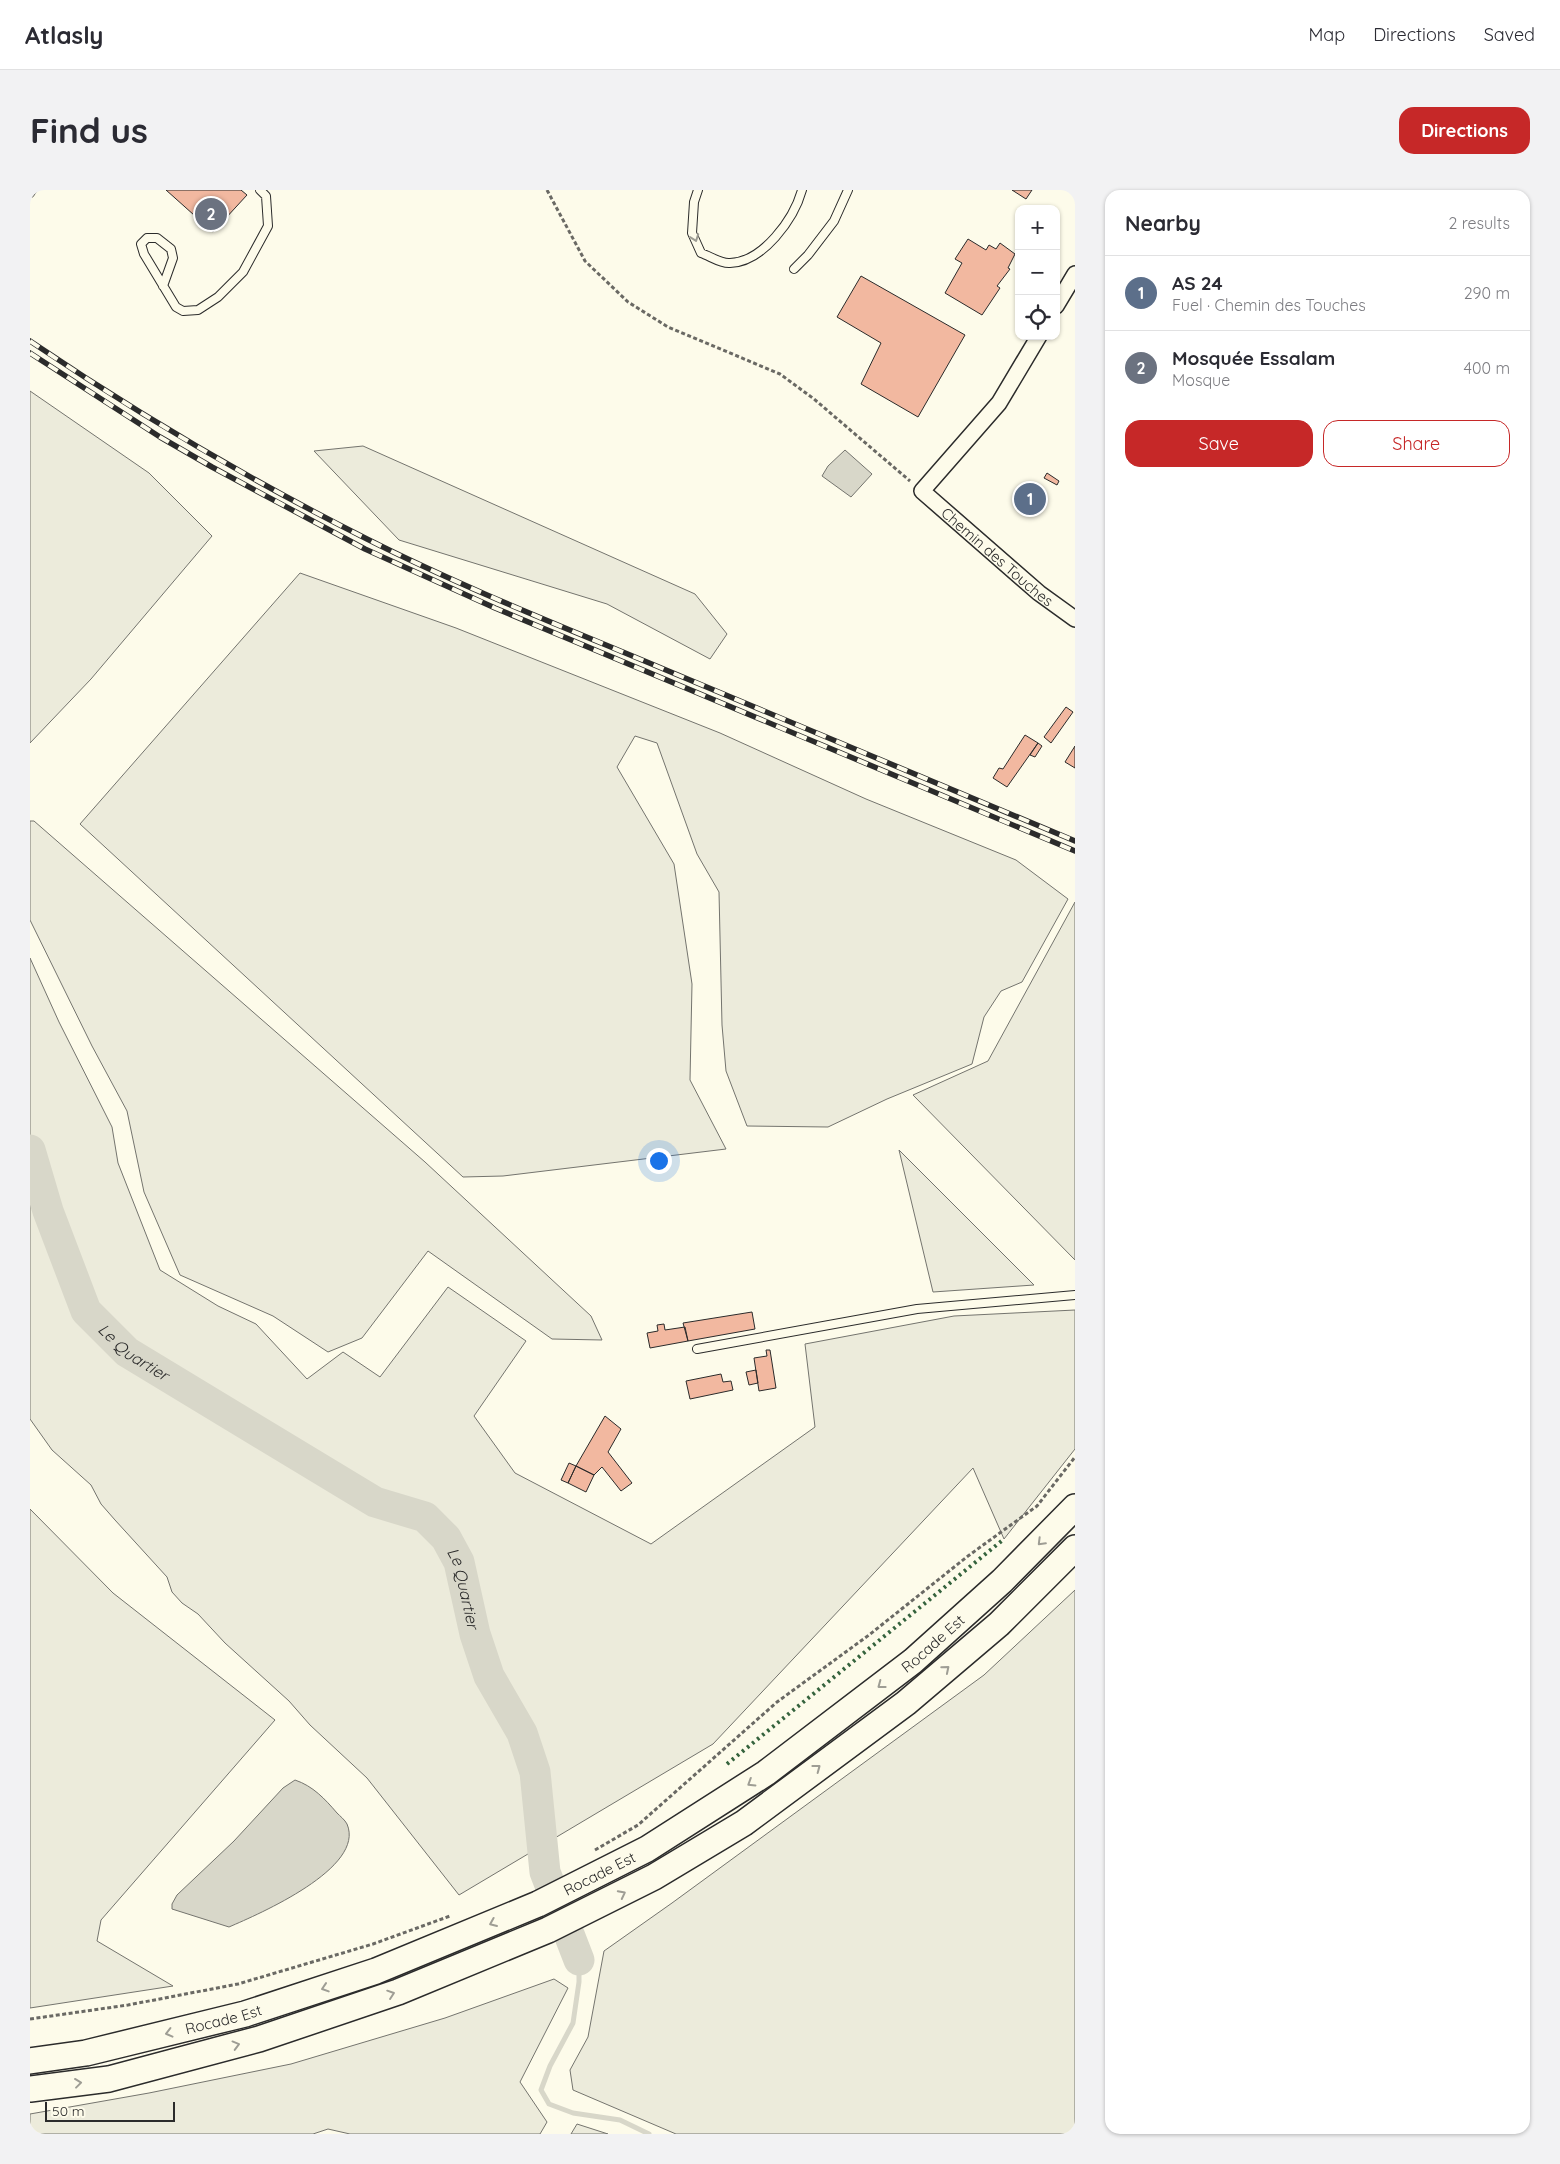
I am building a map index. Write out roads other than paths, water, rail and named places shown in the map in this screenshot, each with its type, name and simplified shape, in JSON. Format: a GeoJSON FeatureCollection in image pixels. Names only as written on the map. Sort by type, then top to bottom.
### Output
{"type":"FeatureCollection","features":[{"type":"Feature","properties":{"kind":"main road","name":"Rocade Est"},"geometry":{"type":"LineString","coordinates":[[30,2061],[86,2053],[246,2014],[376,1971],[538,1904],[647,1849],[766,1773],[913,1661],[1002,1581],[1075,1507]]}},
{"type":"Feature","properties":{"kind":"main road","name":"Rocade Est"},"geometry":{"type":"LineString","coordinates":[[30,2088],[109,2079],[259,2039],[398,1992],[579,1916],[654,1877],[744,1823],[906,1703],[999,1624],[1075,1548]]}},
{"type":"Feature","properties":{"kind":"street"},"geometry":{"type":"LineString","coordinates":[[1060,299],[1075,274]]}},
{"type":"Feature","properties":{"kind":"street","name":"Chemin des Touches"},"geometry":{"type":"LineString","coordinates":[[1037,340],[999,403],[922,491],[1039,593],[1075,619]]}},
{"type":"Feature","properties":{"kind":"lane"},"geometry":{"type":"LineString","coordinates":[[163,286],[173,258],[171,249],[157,238],[147,238],[142,244],[144,254],[163,286],[176,307],[183,311],[198,310],[218,297],[243,272],[268,226],[266,196],[260,190]]}},
{"type":"Feature","properties":{"kind":"lane"},"geometry":{"type":"LineString","coordinates":[[698,190],[694,202],[692,232],[701,253],[728,264],[746,261],[784,229],[799,201],[802,190]]}},
{"type":"Feature","properties":{"kind":"lane"},"geometry":{"type":"LineString","coordinates":[[794,269],[808,255],[834,221],[848,190]]}},
{"type":"Feature","properties":{"kind":"lane"},"geometry":{"type":"LineString","coordinates":[[697,1349],[917,1309],[1075,1295]]}},
{"type":"Feature","properties":{"kind":"waterway","name":"Le Quartier"},"geometry":{"type":"LineString","coordinates":[[30,1150],[48,1211],[86,1311],[127,1352],[375,1502],[425,1517],[446,1538],[459,1562],[475,1634],[489,1676],[522,1733],[535,1772],[545,1872],[579,1960]]}},
{"type":"Feature","properties":{"kind":"waterway","name":"Le Quartier"},"geometry":{"type":"LineString","coordinates":[[579,1960],[579,1982],[573,2023],[550,2066],[541,2090],[549,2104],[573,2113],[620,2120],[649,2134]]}},
{"type":"Feature","properties":{"kind":"railway"},"geometry":{"type":"LineString","coordinates":[[30,341],[153,420],[237,470],[323,517],[404,557],[515,607],[1075,841]]}},
{"type":"Feature","properties":{"kind":"railway"},"geometry":{"type":"LineString","coordinates":[[30,353],[160,437],[365,549],[495,608],[1075,851]]}},
{"type":"Feature","properties":{"kind":"place","name":"Mosquée Essalam"},"geometry":{"type":"Point","coordinates":[211,214]}},
{"type":"Feature","properties":{"kind":"place","name":"AS 24"},"geometry":{"type":"Point","coordinates":[1030,499]}}]}
